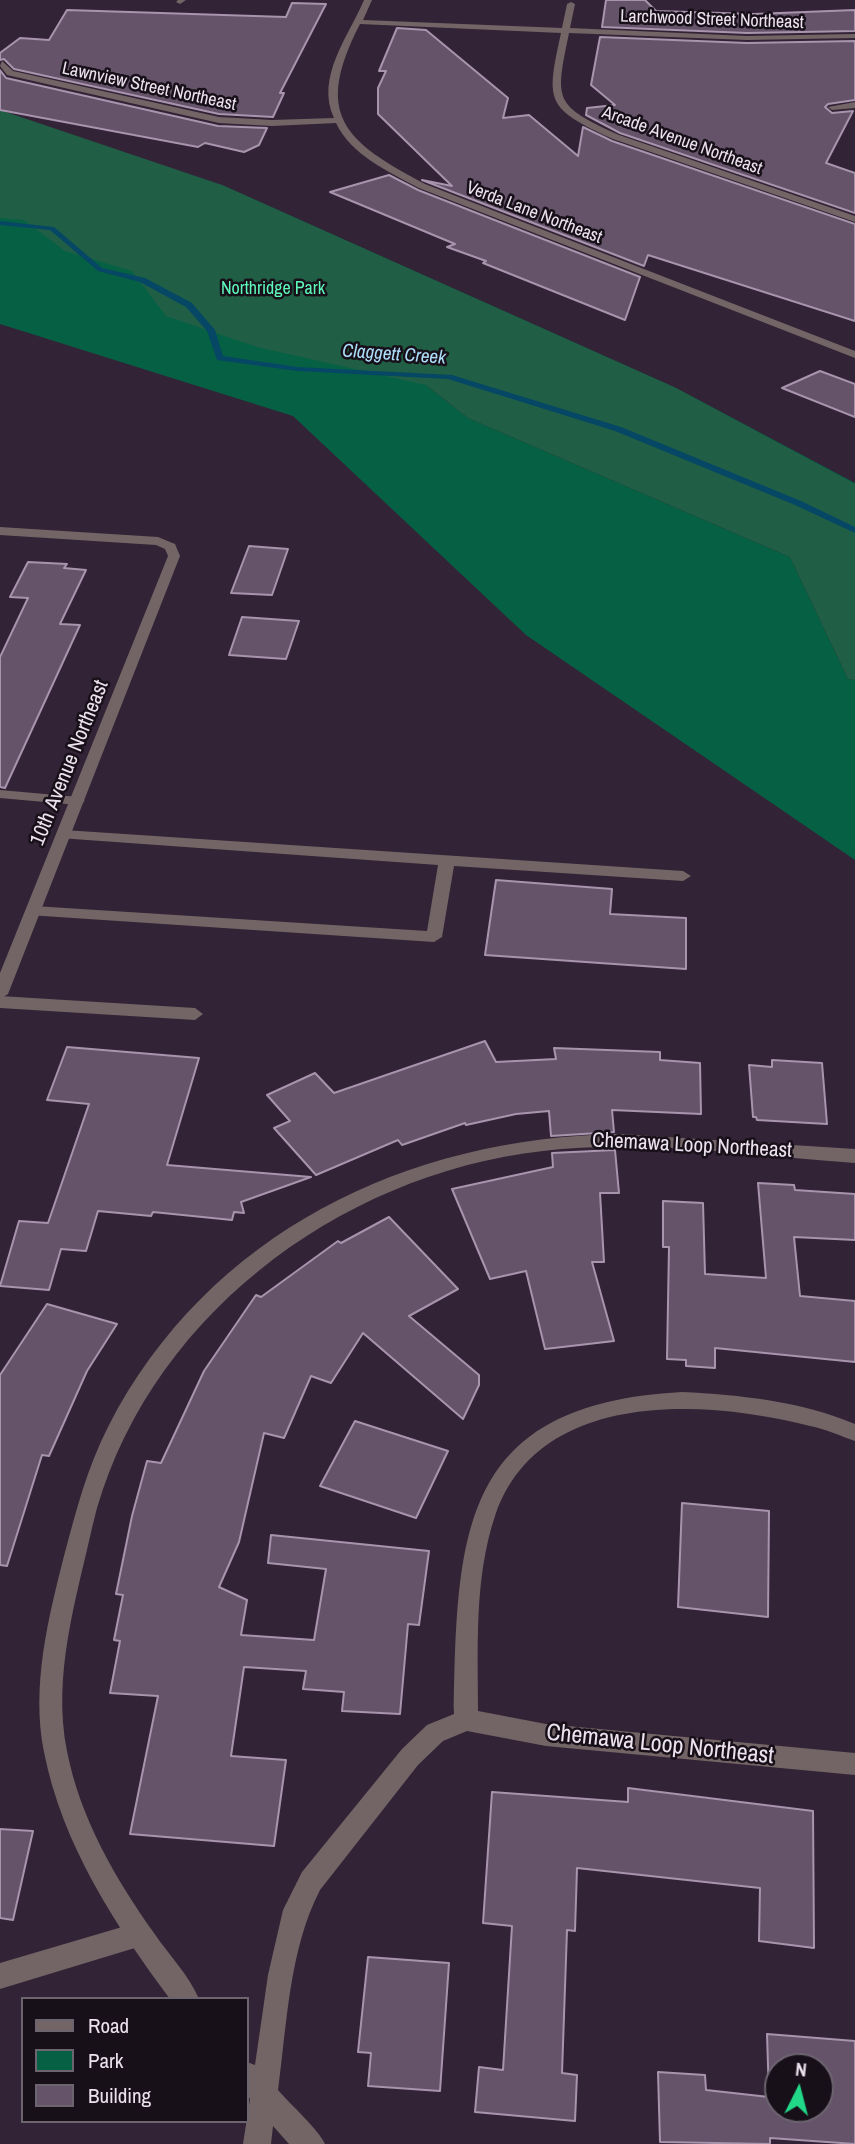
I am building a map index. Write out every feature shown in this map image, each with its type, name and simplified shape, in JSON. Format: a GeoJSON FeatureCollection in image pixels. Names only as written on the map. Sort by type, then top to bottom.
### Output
{"type":"FeatureCollection","features":[{"type":"Feature","properties":{"kind":"street"},"geometry":{"type":"LineString","coordinates":[[337,120],[333,96],[337,67],[368,0]]}},
{"type":"Feature","properties":{"kind":"street","name":"Arcade Avenue Northeast"},"geometry":{"type":"LineString","coordinates":[[571,4],[555,79],[555,91],[562,105],[573,116],[616,136],[855,219]]}},
{"type":"Feature","properties":{"kind":"street","name":"Larchwood Street Northeast"},"geometry":{"type":"LineString","coordinates":[[359,22],[747,38],[855,36]]}},
{"type":"Feature","properties":{"kind":"street","name":"Lawnview Street Northeast"},"geometry":{"type":"LineString","coordinates":[[2,64],[10,74],[219,120],[272,123],[337,120]]}},
{"type":"Feature","properties":{"kind":"street"},"geometry":{"type":"LineString","coordinates":[[832,107],[855,105]]}},
{"type":"Feature","properties":{"kind":"street","name":"Verda Lane Northeast"},"geometry":{"type":"LineString","coordinates":[[337,120],[355,144],[372,158],[422,186],[855,355]]}},
{"type":"Feature","properties":{"kind":"street","name":"10th Avenue Northeast"},"geometry":{"type":"LineString","coordinates":[[0,531],[138,538],[158,541],[171,547],[174,556],[0,994]]}},
{"type":"Feature","properties":{"kind":"street"},"geometry":{"type":"LineString","coordinates":[[0,794],[78,800]]}},
{"type":"Feature","properties":{"kind":"street"},"geometry":{"type":"LineString","coordinates":[[64,835],[683,876]]}},
{"type":"Feature","properties":{"kind":"street"},"geometry":{"type":"LineString","coordinates":[[34,911],[433,937],[447,860]]}},
{"type":"Feature","properties":{"kind":"street"},"geometry":{"type":"LineString","coordinates":[[0,1002],[195,1014]]}},
{"type":"Feature","properties":{"kind":"street","name":"Chemawa Loop Northeast"},"geometry":{"type":"LineString","coordinates":[[185,1997],[139,1935],[87,1846],[67,1794],[55,1749],[53,1698],[55,1652],[67,1586],[94,1485],[114,1437],[163,1357],[192,1321],[227,1285],[299,1230],[383,1185],[424,1170],[485,1154],[587,1140],[855,1156]]}},
{"type":"Feature","properties":{"kind":"street"},"geometry":{"type":"LineString","coordinates":[[257,2144],[289,1935],[296,1910],[311,1881],[410,1757],[435,1733],[466,1720],[472,1558],[486,1511],[503,1479],[523,1454],[549,1433],[576,1417],[606,1407],[652,1400],[735,1403],[798,1414],[855,1433]]}},
{"type":"Feature","properties":{"kind":"street","name":"Chemawa Loop Northeast"},"geometry":{"type":"LineString","coordinates":[[466,1720],[546,1735],[855,1764]]}},
{"type":"Feature","properties":{"kind":"street"},"geometry":{"type":"LineString","coordinates":[[0,1976],[139,1935]]}},
{"type":"Feature","properties":{"kind":"street"},"geometry":{"type":"LineString","coordinates":[[248,2076],[300,2136],[311,2144]]}},
{"type":"Feature","properties":{"kind":"green space","name":"Northridge Park"},"geometry":{"type":"Polygon","coordinates":[[[0,110],[222,185],[676,388],[855,484],[855,680],[848,679],[790,557],[468,418],[426,385],[257,347],[166,316],[132,271],[65,251],[24,220],[0,218],[0,110]]]}},
{"type":"Feature","properties":{"kind":"green space"},"geometry":{"type":"Polygon","coordinates":[[[0,128],[222,185],[676,388],[855,483],[855,530],[618,429],[426,385],[468,418],[790,557],[848,679],[855,680],[855,860],[526,635],[293,416],[0,324],[0,128]]]}},
{"type":"Feature","properties":{"kind":"building"},"geometry":{"type":"Polygon","coordinates":[[[606,0],[645,0],[656,11],[754,14],[855,10],[855,31],[747,33],[602,27],[606,0]]]}},
{"type":"Feature","properties":{"kind":"building"},"geometry":{"type":"Polygon","coordinates":[[[292,3],[326,4],[280,93],[284,93],[273,117],[219,114],[14,69],[4,59],[0,60],[0,53],[20,38],[49,40],[67,10],[286,17],[292,3]]]}},
{"type":"Feature","properties":{"kind":"building"},"geometry":{"type":"Polygon","coordinates":[[[397,28],[426,30],[508,98],[503,118],[529,115],[578,156],[583,127],[612,141],[855,224],[855,321],[648,255],[644,266],[422,180],[452,186],[378,114],[378,88],[386,71],[379,71],[397,28]]]}},
{"type":"Feature","properties":{"kind":"building"},"geometry":{"type":"Polygon","coordinates":[[[600,37],[747,43],[855,41],[855,100],[828,104],[825,107],[832,113],[853,111],[826,163],[855,173],[855,213],[620,133],[586,115],[587,108],[615,105],[591,85],[600,37]]]}},
{"type":"Feature","properties":{"kind":"building"},"geometry":{"type":"Polygon","coordinates":[[[0,70],[6,78],[218,126],[267,128],[259,145],[244,152],[205,143],[198,147],[0,110],[0,70]]]}},
{"type":"Feature","properties":{"kind":"building"},"geometry":{"type":"Polygon","coordinates":[[[389,175],[418,190],[640,277],[625,320],[483,263],[486,261],[447,247],[455,244],[330,192],[389,175]]]}},
{"type":"Feature","properties":{"kind":"building"},"geometry":{"type":"Polygon","coordinates":[[[820,371],[855,384],[855,417],[782,388],[820,371]]]}},
{"type":"Feature","properties":{"kind":"building"},"geometry":{"type":"Polygon","coordinates":[[[249,546],[288,549],[272,595],[231,593],[249,546]]]}},
{"type":"Feature","properties":{"kind":"building"},"geometry":{"type":"Polygon","coordinates":[[[28,562],[67,564],[64,568],[86,570],[60,624],[80,625],[5,788],[0,787],[0,657],[28,598],[10,597],[28,562]]]}},
{"type":"Feature","properties":{"kind":"building"},"geometry":{"type":"Polygon","coordinates":[[[242,617],[299,621],[286,659],[229,655],[242,617]]]}},
{"type":"Feature","properties":{"kind":"building"},"geometry":{"type":"Polygon","coordinates":[[[496,880],[612,889],[610,914],[686,918],[686,969],[485,955],[496,880]]]}},
{"type":"Feature","properties":{"kind":"building"},"geometry":{"type":"Polygon","coordinates":[[[485,1041],[496,1062],[556,1059],[554,1048],[660,1052],[660,1060],[700,1063],[701,1114],[612,1110],[614,1132],[551,1136],[549,1111],[516,1114],[466,1125],[465,1123],[402,1145],[398,1140],[316,1175],[274,1128],[290,1121],[267,1095],[315,1073],[334,1093],[485,1041]]]}},
{"type":"Feature","properties":{"kind":"building"},"geometry":{"type":"Polygon","coordinates":[[[67,1047],[199,1058],[167,1165],[311,1177],[241,1202],[244,1213],[234,1212],[232,1220],[153,1212],[151,1216],[98,1211],[86,1251],[61,1249],[49,1290],[0,1286],[19,1221],[48,1223],[89,1104],[47,1100],[67,1047]]]}},
{"type":"Feature","properties":{"kind":"building"},"geometry":{"type":"Polygon","coordinates":[[[772,1060],[822,1063],[827,1124],[757,1120],[753,1117],[749,1065],[772,1067],[772,1060]]]}},
{"type":"Feature","properties":{"kind":"building"},"geometry":{"type":"Polygon","coordinates":[[[615,1150],[619,1193],[600,1193],[604,1262],[592,1262],[614,1341],[545,1349],[526,1271],[490,1279],[452,1189],[553,1167],[552,1153],[615,1150]]]}},
{"type":"Feature","properties":{"kind":"building"},"geometry":{"type":"Polygon","coordinates":[[[758,1183],[794,1185],[795,1190],[855,1194],[855,1240],[794,1237],[800,1296],[855,1301],[855,1362],[715,1348],[715,1368],[686,1366],[686,1360],[667,1359],[669,1247],[663,1247],[663,1201],[703,1203],[705,1274],[766,1278],[758,1183]]]}},
{"type":"Feature","properties":{"kind":"building"},"geometry":{"type":"Polygon","coordinates":[[[389,1217],[458,1289],[409,1316],[479,1375],[479,1385],[463,1419],[363,1333],[331,1383],[311,1376],[284,1438],[264,1433],[239,1542],[219,1587],[247,1600],[241,1635],[314,1640],[326,1569],[268,1563],[271,1535],[429,1551],[419,1625],[408,1624],[400,1714],[342,1711],[344,1692],[303,1689],[306,1671],[244,1667],[231,1756],[286,1760],[274,1846],[130,1834],[158,1696],[110,1693],[120,1641],[114,1640],[123,1595],[116,1594],[132,1516],[147,1461],[161,1463],[204,1371],[256,1295],[261,1297],[338,1241],[341,1243],[389,1217]]]}},
{"type":"Feature","properties":{"kind":"building"},"geometry":{"type":"Polygon","coordinates":[[[47,1304],[117,1324],[87,1371],[49,1456],[42,1455],[7,1566],[0,1565],[0,1375],[47,1304]]]}},
{"type":"Feature","properties":{"kind":"building"},"geometry":{"type":"Polygon","coordinates":[[[355,1421],[448,1451],[416,1518],[320,1486],[355,1421]]]}},
{"type":"Feature","properties":{"kind":"building"},"geometry":{"type":"Polygon","coordinates":[[[682,1503],[769,1511],[768,1617],[678,1607],[682,1503]]]}},
{"type":"Feature","properties":{"kind":"building"},"geometry":{"type":"Polygon","coordinates":[[[628,1788],[813,1811],[814,1948],[759,1941],[760,1888],[577,1868],[575,1931],[567,1930],[562,2073],[577,2075],[575,2121],[475,2112],[479,2067],[503,2070],[512,1926],[483,1923],[492,1792],[628,1802],[628,1788]]]}},
{"type":"Feature","properties":{"kind":"building"},"geometry":{"type":"Polygon","coordinates":[[[0,1829],[33,1831],[13,1920],[0,1918],[0,1829]]]}},
{"type":"Feature","properties":{"kind":"building"},"geometry":{"type":"Polygon","coordinates":[[[368,1957],[449,1963],[440,2091],[368,2086],[371,2053],[358,2052],[368,1957]]]}},
{"type":"Feature","properties":{"kind":"building"},"geometry":{"type":"Polygon","coordinates":[[[767,2034],[855,2041],[855,2144],[770,2138],[770,2144],[660,2142],[658,2072],[705,2075],[706,2090],[764,2096],[764,2123],[834,2123],[834,2053],[768,2053],[767,2034]]]}},
{"type":"Feature","properties":{"kind":"waterway","name":"Claggett Creek"},"geometry":{"type":"LineString","coordinates":[[0,223],[52,228],[100,270],[142,280],[189,305],[211,330],[220,358],[297,369],[449,377],[618,429],[798,503],[855,530]]}}]}
